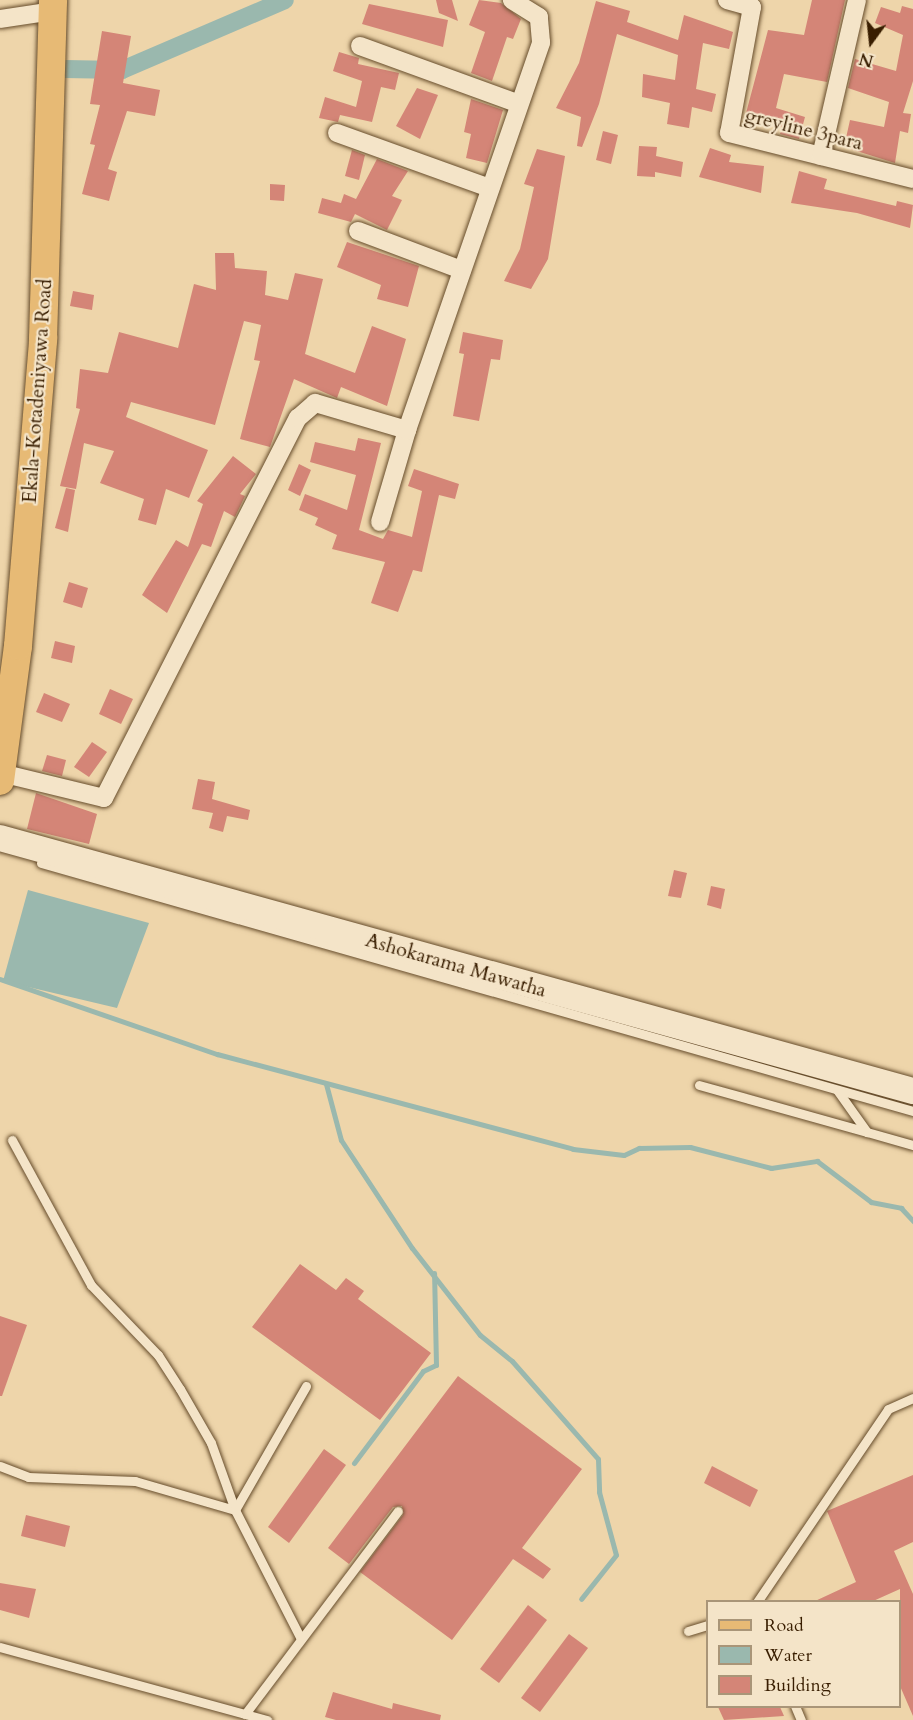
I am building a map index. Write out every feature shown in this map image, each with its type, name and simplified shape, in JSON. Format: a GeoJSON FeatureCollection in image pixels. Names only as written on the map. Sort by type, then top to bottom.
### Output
{"type":"FeatureCollection","features":[{"type":"Feature","properties":{"kind":"main road","name":"Ekala-Kotadeniyawa Road"},"geometry":{"type":"LineString","coordinates":[[1,777],[18,646],[43,339],[53,6]]}},
{"type":"Feature","properties":{"kind":"street"},"geometry":{"type":"LineString","coordinates":[[381,522],[406,430],[519,104],[542,30],[539,17],[512,0]]}},
{"type":"Feature","properties":{"kind":"street","name":"greyline 3para"},"geometry":{"type":"LineString","coordinates":[[728,0],[753,4],[729,134],[913,180]]}},
{"type":"Feature","properties":{"kind":"street"},"geometry":{"type":"LineString","coordinates":[[821,156],[857,0]]}},
{"type":"Feature","properties":{"kind":"street"},"geometry":{"type":"LineString","coordinates":[[0,19],[53,6]]}},
{"type":"Feature","properties":{"kind":"street"},"geometry":{"type":"LineString","coordinates":[[360,46],[519,104]]}},
{"type":"Feature","properties":{"kind":"street"},"geometry":{"type":"LineString","coordinates":[[337,133],[490,188]]}},
{"type":"Feature","properties":{"kind":"street"},"geometry":{"type":"LineString","coordinates":[[358,231],[462,270]]}},
{"type":"Feature","properties":{"kind":"street"},"geometry":{"type":"LineString","coordinates":[[1,777],[104,798],[298,418],[315,403],[406,430]]}},
{"type":"Feature","properties":{"kind":"street","name":"Ashokarama Mawatha"},"geometry":{"type":"LineString","coordinates":[[0,838],[913,1091]]}},
{"type":"Feature","properties":{"kind":"lane"},"geometry":{"type":"LineString","coordinates":[[27,859],[913,1111]]}},
{"type":"Feature","properties":{"kind":"lane"},"geometry":{"type":"LineString","coordinates":[[699,1085],[913,1144]]}},
{"type":"Feature","properties":{"kind":"lane"},"geometry":{"type":"LineString","coordinates":[[837,1090],[867,1132]]}},
{"type":"Feature","properties":{"kind":"lane"},"geometry":{"type":"LineString","coordinates":[[12,1140],[91,1285],[158,1355],[180,1389],[211,1443],[235,1510],[301,1639]]}},
{"type":"Feature","properties":{"kind":"lane"},"geometry":{"type":"LineString","coordinates":[[235,1510],[306,1386]]}},
{"type":"Feature","properties":{"kind":"lane"},"geometry":{"type":"LineString","coordinates":[[759,1600],[888,1409],[913,1398]]}},
{"type":"Feature","properties":{"kind":"lane"},"geometry":{"type":"LineString","coordinates":[[0,1466],[28,1477],[135,1481],[235,1510]]}},
{"type":"Feature","properties":{"kind":"lane"},"geometry":{"type":"LineString","coordinates":[[245,1714],[398,1511]]}},
{"type":"Feature","properties":{"kind":"lane"},"geometry":{"type":"LineString","coordinates":[[688,1631],[706,1626]]}},
{"type":"Feature","properties":{"kind":"lane"},"geometry":{"type":"LineString","coordinates":[[0,1647],[267,1720]]}},
{"type":"Feature","properties":{"kind":"water"},"geometry":{"type":"Polygon","coordinates":[[[28,890],[149,923],[117,1008],[3,981],[28,890]]]}},
{"type":"Feature","properties":{"kind":"building"},"geometry":{"type":"Polygon","coordinates":[[[436,0],[452,0],[458,21],[439,13],[436,0]]]}},
{"type":"Feature","properties":{"kind":"building"},"geometry":{"type":"Polygon","coordinates":[[[479,0],[501,3],[521,19],[513,39],[507,37],[492,81],[471,73],[485,32],[469,25],[479,0]]]}},
{"type":"Feature","properties":{"kind":"building"},"geometry":{"type":"Polygon","coordinates":[[[812,0],[845,0],[827,82],[784,74],[776,108],[805,117],[799,139],[780,134],[783,127],[745,117],[768,30],[804,35],[812,0]]]}},
{"type":"Feature","properties":{"kind":"building"},"geometry":{"type":"Polygon","coordinates":[[[596,1],[630,11],[627,22],[678,40],[684,15],[733,32],[729,49],[703,43],[696,89],[716,94],[712,112],[692,107],[689,128],[667,124],[670,103],[642,97],[643,74],[675,80],[678,55],[617,34],[599,104],[582,147],[577,146],[581,117],[556,108],[579,63],[596,1]]]}},
{"type":"Feature","properties":{"kind":"building"},"geometry":{"type":"Polygon","coordinates":[[[369,4],[448,20],[443,47],[362,24],[369,4]]]}},
{"type":"Feature","properties":{"kind":"building"},"geometry":{"type":"Polygon","coordinates":[[[902,6],[913,9],[913,81],[903,113],[911,114],[908,133],[900,131],[895,163],[844,147],[850,120],[884,127],[889,102],[848,88],[855,59],[896,71],[903,35],[875,23],[881,7],[900,13],[902,6]]]}},
{"type":"Feature","properties":{"kind":"building"},"geometry":{"type":"Polygon","coordinates":[[[102,31],[131,36],[123,83],[160,90],[155,116],[127,111],[108,169],[117,172],[109,201],[82,194],[95,145],[90,144],[100,105],[90,104],[102,31]]]}},
{"type":"Feature","properties":{"kind":"building"},"geometry":{"type":"Polygon","coordinates":[[[339,52],[359,58],[358,64],[399,73],[395,90],[381,87],[372,122],[340,115],[338,122],[319,118],[325,97],[356,107],[362,81],[333,71],[339,52]]]}},
{"type":"Feature","properties":{"kind":"building"},"geometry":{"type":"Polygon","coordinates":[[[417,88],[438,95],[420,139],[396,126],[417,88]]]}},
{"type":"Feature","properties":{"kind":"building"},"geometry":{"type":"Polygon","coordinates":[[[471,99],[503,110],[487,163],[466,158],[471,134],[464,132],[471,99]]]}},
{"type":"Feature","properties":{"kind":"building"},"geometry":{"type":"Polygon","coordinates":[[[603,131],[618,135],[611,164],[596,160],[603,131]]]}},
{"type":"Feature","properties":{"kind":"building"},"geometry":{"type":"Polygon","coordinates":[[[639,146],[657,147],[656,156],[683,162],[681,177],[655,172],[655,177],[637,176],[639,146]]]}},
{"type":"Feature","properties":{"kind":"building"},"geometry":{"type":"Polygon","coordinates":[[[710,148],[731,155],[729,162],[764,166],[761,193],[699,177],[710,148]]]}},
{"type":"Feature","properties":{"kind":"building"},"geometry":{"type":"Polygon","coordinates":[[[537,149],[565,156],[548,259],[531,289],[504,281],[520,249],[534,187],[524,184],[537,149]]]}},
{"type":"Feature","properties":{"kind":"building"},"geometry":{"type":"Polygon","coordinates":[[[352,150],[365,155],[359,180],[345,176],[352,150]]]}},
{"type":"Feature","properties":{"kind":"building"},"geometry":{"type":"Polygon","coordinates":[[[377,159],[408,171],[392,196],[402,200],[387,230],[355,214],[351,222],[318,213],[322,198],[341,203],[344,194],[356,199],[377,159]]]}},
{"type":"Feature","properties":{"kind":"building"},"geometry":{"type":"Polygon","coordinates":[[[799,171],[827,179],[824,189],[896,206],[897,201],[913,205],[910,228],[857,213],[791,203],[799,171]]]}},
{"type":"Feature","properties":{"kind":"building"},"geometry":{"type":"Polygon","coordinates":[[[270,184],[285,185],[284,201],[270,200],[270,184]]]}},
{"type":"Feature","properties":{"kind":"building"},"geometry":{"type":"Polygon","coordinates":[[[347,242],[419,266],[408,307],[377,299],[381,285],[337,267],[347,242]]]}},
{"type":"Feature","properties":{"kind":"building"},"geometry":{"type":"Polygon","coordinates":[[[215,253],[234,253],[235,268],[267,271],[265,295],[288,300],[295,273],[323,279],[305,354],[355,373],[372,326],[406,339],[387,406],[341,387],[337,398],[294,379],[270,447],[240,439],[260,361],[254,360],[261,325],[244,321],[215,425],[131,402],[126,417],[208,450],[189,498],[166,489],[156,525],[138,520],[144,499],[100,483],[114,451],[84,443],[76,489],[60,486],[80,409],[76,408],[80,369],[108,373],[119,332],[178,348],[194,284],[216,290],[215,253]]]}},
{"type":"Feature","properties":{"kind":"building"},"geometry":{"type":"Polygon","coordinates":[[[73,291],[94,295],[92,310],[70,306],[73,291]]]}},
{"type":"Feature","properties":{"kind":"building"},"geometry":{"type":"Polygon","coordinates":[[[463,332],[503,340],[500,360],[491,359],[479,421],[453,416],[464,354],[459,353],[463,332]]]}},
{"type":"Feature","properties":{"kind":"building"},"geometry":{"type":"Polygon","coordinates":[[[358,438],[381,443],[359,530],[383,539],[388,530],[412,537],[422,491],[408,486],[414,469],[459,484],[455,499],[439,495],[422,572],[413,570],[398,612],[371,603],[385,562],[332,549],[337,535],[315,525],[318,518],[299,510],[305,494],[347,510],[356,475],[310,462],[315,442],[355,451],[358,438]]]}},
{"type":"Feature","properties":{"kind":"building"},"geometry":{"type":"Polygon","coordinates":[[[233,456],[256,474],[240,494],[245,496],[235,517],[224,511],[211,547],[202,544],[167,613],[142,595],[176,540],[188,547],[203,504],[197,501],[233,456]]]}},
{"type":"Feature","properties":{"kind":"building"},"geometry":{"type":"Polygon","coordinates":[[[299,464],[311,470],[300,496],[288,490],[299,464]]]}},
{"type":"Feature","properties":{"kind":"building"},"geometry":{"type":"Polygon","coordinates":[[[66,488],[75,490],[68,532],[55,528],[66,488]]]}},
{"type":"Feature","properties":{"kind":"building"},"geometry":{"type":"Polygon","coordinates":[[[69,582],[88,588],[82,608],[63,602],[69,582]]]}},
{"type":"Feature","properties":{"kind":"building"},"geometry":{"type":"Polygon","coordinates":[[[55,641],[75,646],[72,663],[51,658],[55,641]]]}},
{"type":"Feature","properties":{"kind":"building"},"geometry":{"type":"Polygon","coordinates":[[[110,689],[133,699],[121,724],[99,714],[110,689]]]}},
{"type":"Feature","properties":{"kind":"building"},"geometry":{"type":"Polygon","coordinates":[[[44,693],[70,704],[62,722],[36,712],[44,693]]]}},
{"type":"Feature","properties":{"kind":"building"},"geometry":{"type":"Polygon","coordinates":[[[92,742],[107,752],[89,777],[74,767],[92,742]]]}},
{"type":"Feature","properties":{"kind":"building"},"geometry":{"type":"Polygon","coordinates":[[[47,755],[66,760],[62,776],[42,771],[47,755]]]}},
{"type":"Feature","properties":{"kind":"building"},"geometry":{"type":"Polygon","coordinates":[[[198,779],[215,782],[212,799],[250,810],[248,820],[227,816],[223,832],[209,828],[213,813],[192,809],[198,779]]]}},
{"type":"Feature","properties":{"kind":"building"},"geometry":{"type":"Polygon","coordinates":[[[36,793],[97,814],[89,844],[27,829],[36,793]]]}},
{"type":"Feature","properties":{"kind":"building"},"geometry":{"type":"Polygon","coordinates":[[[674,870],[687,873],[681,898],[668,896],[674,870]]]}},
{"type":"Feature","properties":{"kind":"building"},"geometry":{"type":"Polygon","coordinates":[[[711,886],[725,889],[721,909],[707,905],[711,886]]]}},
{"type":"Feature","properties":{"kind":"building"},"geometry":{"type":"Polygon","coordinates":[[[300,1264],[336,1290],[346,1278],[364,1291],[358,1299],[431,1353],[380,1420],[252,1327],[300,1264]]]}},
{"type":"Feature","properties":{"kind":"building"},"geometry":{"type":"Polygon","coordinates":[[[0,1316],[27,1325],[2,1396],[0,1396],[0,1316]]]}},
{"type":"Feature","properties":{"kind":"building"},"geometry":{"type":"Polygon","coordinates":[[[458,1376],[582,1469],[522,1548],[551,1569],[543,1579],[513,1559],[452,1640],[360,1572],[403,1515],[402,1506],[393,1507],[349,1564],[328,1548],[458,1376]]]}},
{"type":"Feature","properties":{"kind":"building"},"geometry":{"type":"Polygon","coordinates":[[[324,1449],[346,1465],[289,1543],[268,1527],[324,1449]]]}},
{"type":"Feature","properties":{"kind":"building"},"geometry":{"type":"Polygon","coordinates":[[[712,1466],[758,1490],[750,1507],[704,1483],[712,1466]]]}},
{"type":"Feature","properties":{"kind":"building"},"geometry":{"type":"Polygon","coordinates":[[[913,1475],[913,1542],[894,1551],[913,1594],[913,1716],[901,1688],[900,1589],[875,1600],[817,1600],[856,1582],[827,1511],[913,1475]]]}},
{"type":"Feature","properties":{"kind":"building"},"geometry":{"type":"Polygon","coordinates":[[[26,1515],[70,1526],[65,1547],[21,1536],[26,1515]]]}},
{"type":"Feature","properties":{"kind":"building"},"geometry":{"type":"Polygon","coordinates":[[[0,1583],[36,1589],[29,1618],[0,1610],[0,1583]]]}},
{"type":"Feature","properties":{"kind":"building"},"geometry":{"type":"Polygon","coordinates":[[[528,1605],[547,1620],[499,1683],[480,1669],[528,1605]]]}},
{"type":"Feature","properties":{"kind":"building"},"geometry":{"type":"Polygon","coordinates":[[[569,1634],[588,1648],[540,1712],[521,1698],[569,1634]]]}},
{"type":"Feature","properties":{"kind":"building"},"geometry":{"type":"Polygon","coordinates":[[[333,1692],[392,1709],[393,1703],[441,1715],[440,1720],[336,1720],[325,1717],[333,1692]]]}},
{"type":"Feature","properties":{"kind":"building"},"geometry":{"type":"Polygon","coordinates":[[[718,1708],[780,1708],[784,1716],[724,1720],[718,1708]]]}},
{"type":"Feature","properties":{"kind":"waterway"},"geometry":{"type":"LineString","coordinates":[[64,69],[122,70],[285,0]]}},
{"type":"Feature","properties":{"kind":"waterway"},"geometry":{"type":"LineString","coordinates":[[0,979],[217,1054],[573,1149],[624,1155],[639,1148],[690,1147],[771,1168],[817,1161],[871,1202],[901,1208],[913,1221]]}},
{"type":"Feature","properties":{"kind":"waterway"},"geometry":{"type":"LineString","coordinates":[[326,1084],[341,1140],[412,1248],[480,1335],[512,1361],[598,1459],[599,1492],[616,1555],[581,1599]]}},
{"type":"Feature","properties":{"kind":"waterway"},"geometry":{"type":"LineString","coordinates":[[354,1463],[423,1371],[436,1365],[434,1273]]}}]}
